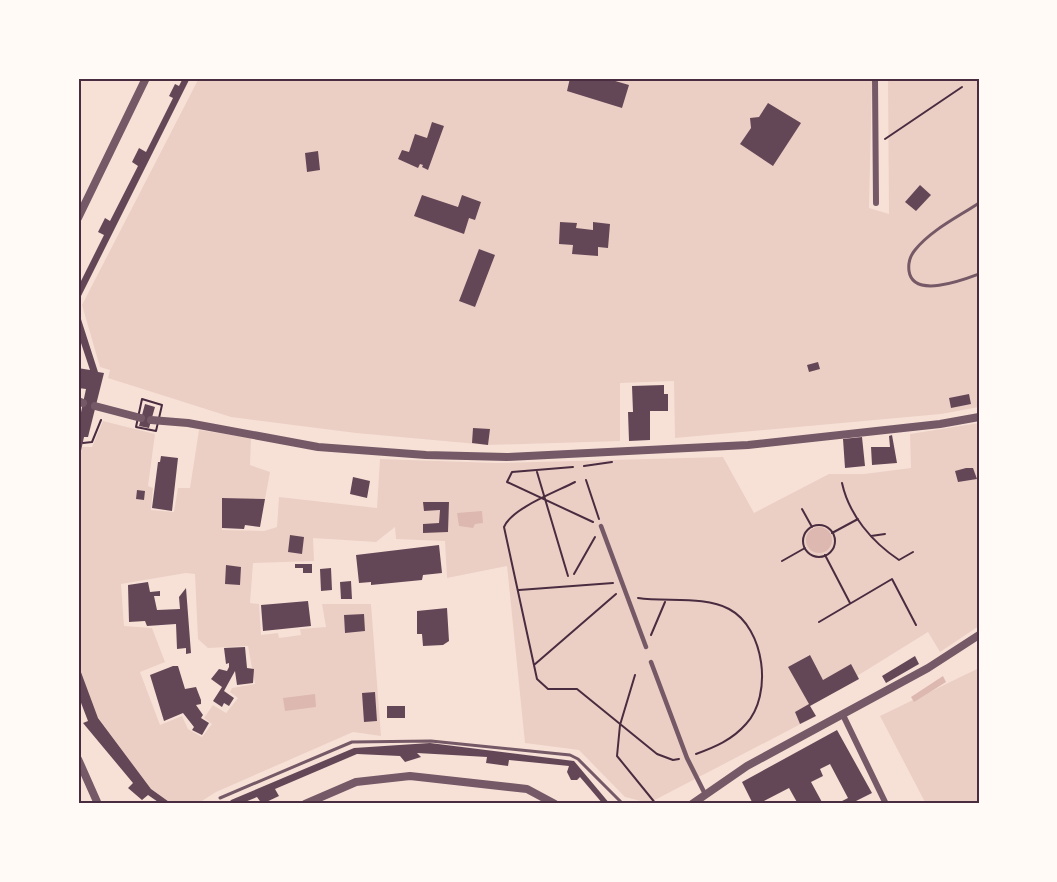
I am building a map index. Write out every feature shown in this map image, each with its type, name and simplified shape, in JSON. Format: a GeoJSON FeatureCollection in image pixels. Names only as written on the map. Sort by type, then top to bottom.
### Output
{"type":"FeatureCollection","features":[{"type":"Feature","properties":{"kind":"street"},"geometry":{"type":"LineString","coordinates":[[78,218],[146,78]]}},
{"type":"Feature","properties":{"kind":"street"},"geometry":{"type":"LineString","coordinates":[[875,78],[876,203]]}},
{"type":"Feature","properties":{"kind":"street"},"geometry":{"type":"LineString","coordinates":[[95,406],[141,418]]}},
{"type":"Feature","properties":{"kind":"street"},"geometry":{"type":"LineString","coordinates":[[151,420],[188,423],[318,447],[507,457],[748,445],[940,424],[979,417]]}},
{"type":"Feature","properties":{"kind":"street"},"geometry":{"type":"LineString","coordinates":[[601,526],[646,647]]}},
{"type":"Feature","properties":{"kind":"street"},"geometry":{"type":"LineString","coordinates":[[692,804],[747,766],[928,668],[979,635]]}},
{"type":"Feature","properties":{"kind":"street"},"geometry":{"type":"LineString","coordinates":[[651,662],[687,758],[705,794]]}},
{"type":"Feature","properties":{"kind":"street"},"geometry":{"type":"LineString","coordinates":[[843,715],[886,804]]}},
{"type":"Feature","properties":{"kind":"street"},"geometry":{"type":"LineString","coordinates":[[78,759],[98,804]]}},
{"type":"Feature","properties":{"kind":"street"},"geometry":{"type":"LineString","coordinates":[[305,804],[347,784],[394,777],[424,777],[527,789],[555,804]]}},
{"type":"Feature","properties":{"kind":"lane"},"geometry":{"type":"LineString","coordinates":[[964,78],[979,79]]}},
{"type":"Feature","properties":{"kind":"lane"},"geometry":{"type":"LineString","coordinates":[[979,203],[928,237],[915,250],[909,261],[910,275],[921,285],[936,286],[979,274]]}},
{"type":"Feature","properties":{"kind":"lane"},"geometry":{"type":"LineString","coordinates":[[220,798],[352,742],[398,740],[442,741],[570,755],[578,759],[623,804]]}},
{"type":"Feature","properties":{"kind":"path"},"geometry":{"type":"LineString","coordinates":[[876,146],[972,80]]}},
{"type":"Feature","properties":{"kind":"path"},"geometry":{"type":"LineString","coordinates":[[83,442],[92,442],[106,409]]}},
{"type":"Feature","properties":{"kind":"path"},"geometry":{"type":"LineString","coordinates":[[584,466],[612,464]]}},
{"type":"Feature","properties":{"kind":"path"},"geometry":{"type":"LineString","coordinates":[[573,467],[512,472],[507,482],[601,526]]}},
{"type":"Feature","properties":{"kind":"path"},"geometry":{"type":"LineString","coordinates":[[537,471],[567,576]]}},
{"type":"Feature","properties":{"kind":"path"},"geometry":{"type":"LineString","coordinates":[[574,574],[601,526],[586,480]]}},
{"type":"Feature","properties":{"kind":"path"},"geometry":{"type":"LineString","coordinates":[[575,482],[516,512],[508,519],[504,527],[537,679],[548,689],[577,689],[657,754],[673,760],[687,758],[725,742],[747,723],[761,696],[762,671],[755,641],[740,618],[731,610],[701,600],[664,602],[627,596]]}},
{"type":"Feature","properties":{"kind":"path"},"geometry":{"type":"LineString","coordinates":[[842,483],[850,509],[882,549],[899,560],[913,552]]}},
{"type":"Feature","properties":{"kind":"path"},"geometry":{"type":"LineString","coordinates":[[802,509],[812,527]]}},
{"type":"Feature","properties":{"kind":"path"},"geometry":{"type":"LineString","coordinates":[[832,533],[858,519]]}},
{"type":"Feature","properties":{"kind":"path"},"geometry":{"type":"LineString","coordinates":[[819,523],[828,526],[836,540],[833,550],[819,558],[809,555],[801,542],[805,531],[812,527],[819,523]]}},
{"type":"Feature","properties":{"kind":"path"},"geometry":{"type":"LineString","coordinates":[[871,536],[885,534]]}},
{"type":"Feature","properties":{"kind":"path"},"geometry":{"type":"LineString","coordinates":[[782,561],[805,548]]}},
{"type":"Feature","properties":{"kind":"path"},"geometry":{"type":"LineString","coordinates":[[825,555],[851,603]]}},
{"type":"Feature","properties":{"kind":"path"},"geometry":{"type":"LineString","coordinates":[[819,622],[892,579],[916,625]]}},
{"type":"Feature","properties":{"kind":"path"},"geometry":{"type":"LineString","coordinates":[[519,590],[622,585]]}},
{"type":"Feature","properties":{"kind":"path"},"geometry":{"type":"LineString","coordinates":[[534,665],[622,585]]}},
{"type":"Feature","properties":{"kind":"path"},"geometry":{"type":"LineString","coordinates":[[646,647],[664,602]]}},
{"type":"Feature","properties":{"kind":"path"},"geometry":{"type":"LineString","coordinates":[[635,675],[620,725],[617,756],[656,804]]}},
{"type":"Feature","properties":{"kind":"shaded area"},"geometry":{"type":"Polygon","coordinates":[[[199,78],[872,78],[869,208],[889,214],[888,78],[979,78],[979,407],[941,414],[675,438],[674,381],[620,383],[620,441],[488,445],[356,433],[231,417],[108,378],[110,370],[100,367],[82,305],[199,78]]]}},
{"type":"Feature","properties":{"kind":"shaded area"},"geometry":{"type":"Polygon","coordinates":[[[103,421],[155,434],[148,486],[153,488],[151,510],[174,512],[178,488],[190,488],[199,430],[251,438],[250,465],[270,472],[265,499],[223,498],[222,530],[264,531],[277,527],[279,497],[377,508],[380,459],[496,463],[723,457],[754,513],[829,474],[864,474],[911,468],[910,434],[979,423],[979,626],[940,652],[928,632],[857,676],[850,665],[823,680],[809,655],[789,667],[816,716],[649,803],[625,797],[579,750],[525,743],[507,566],[447,578],[445,541],[396,539],[395,527],[376,542],[313,538],[314,561],[253,563],[250,603],[259,604],[261,635],[278,633],[279,638],[301,635],[300,629],[326,627],[322,604],[371,604],[381,736],[353,732],[216,792],[197,804],[172,804],[151,789],[97,716],[78,663],[78,469],[82,447],[92,447],[103,421]],[[186,573],[121,584],[124,626],[152,628],[165,662],[140,672],[160,725],[182,716],[188,729],[202,737],[212,724],[204,718],[213,705],[226,713],[238,698],[230,692],[232,688],[255,684],[248,646],[208,648],[198,639],[195,574],[186,573]]]}},
{"type":"Feature","properties":{"kind":"shaded area"},"geometry":{"type":"Polygon","coordinates":[[[482,511],[483,523],[475,524],[473,528],[459,526],[457,513],[482,511]]]}},
{"type":"Feature","properties":{"kind":"shaded area"},"geometry":{"type":"Polygon","coordinates":[[[819,527],[828,531],[832,540],[828,549],[819,553],[810,549],[806,540],[810,531],[819,527]]]}},
{"type":"Feature","properties":{"kind":"shaded area"},"geometry":{"type":"Polygon","coordinates":[[[979,668],[979,804],[926,804],[880,716],[979,668]]]}},
{"type":"Feature","properties":{"kind":"shaded area"},"geometry":{"type":"Polygon","coordinates":[[[943,676],[946,682],[914,702],[911,697],[943,676]]]}},
{"type":"Feature","properties":{"kind":"shaded area"},"geometry":{"type":"Polygon","coordinates":[[[315,694],[316,707],[285,711],[283,698],[315,694]]]}},
{"type":"Feature","properties":{"kind":"building"},"geometry":{"type":"Polygon","coordinates":[[[183,78],[190,78],[78,302],[78,287],[104,235],[98,232],[105,218],[110,221],[138,166],[132,162],[139,148],[146,152],[173,98],[169,96],[175,84],[179,86],[183,78]]]}},
{"type":"Feature","properties":{"kind":"building"},"geometry":{"type":"Polygon","coordinates":[[[570,78],[605,78],[629,85],[622,108],[567,91],[570,78]]]}},
{"type":"Feature","properties":{"kind":"building"},"geometry":{"type":"Polygon","coordinates":[[[768,103],[801,123],[773,166],[740,144],[751,128],[750,118],[759,117],[768,103]]]}},
{"type":"Feature","properties":{"kind":"building"},"geometry":{"type":"Polygon","coordinates":[[[432,122],[444,126],[428,170],[422,167],[423,165],[420,164],[418,168],[398,159],[402,150],[409,152],[415,134],[427,138],[432,122]]]}},
{"type":"Feature","properties":{"kind":"building"},"geometry":{"type":"Polygon","coordinates":[[[318,151],[320,170],[307,172],[305,153],[318,151]]]}},
{"type":"Feature","properties":{"kind":"building"},"geometry":{"type":"Polygon","coordinates":[[[920,185],[931,195],[916,211],[905,202],[920,185]]]}},
{"type":"Feature","properties":{"kind":"building"},"geometry":{"type":"Polygon","coordinates":[[[422,195],[458,207],[462,195],[481,202],[475,220],[469,218],[464,234],[414,216],[422,195]]]}},
{"type":"Feature","properties":{"kind":"building"},"geometry":{"type":"Polygon","coordinates":[[[560,222],[577,223],[576,228],[593,230],[593,222],[610,224],[608,248],[598,247],[598,256],[572,254],[573,245],[559,244],[560,222]]]}},
{"type":"Feature","properties":{"kind":"building"},"geometry":{"type":"Polygon","coordinates":[[[479,249],[495,255],[475,307],[459,301],[479,249]]]}},
{"type":"Feature","properties":{"kind":"building"},"geometry":{"type":"Polygon","coordinates":[[[79,313],[98,372],[104,373],[88,437],[84,437],[79,460],[78,416],[80,417],[86,389],[78,388],[78,368],[90,370],[78,334],[79,313]]]}},
{"type":"Feature","properties":{"kind":"building"},"geometry":{"type":"Polygon","coordinates":[[[818,362],[820,369],[809,372],[807,365],[818,362]]]}},
{"type":"Feature","properties":{"kind":"building"},"geometry":{"type":"Polygon","coordinates":[[[664,385],[664,394],[668,394],[668,411],[650,411],[650,440],[629,441],[628,412],[633,412],[632,386],[664,385]]]}},
{"type":"Feature","properties":{"kind":"building"},"geometry":{"type":"Polygon","coordinates":[[[969,394],[971,404],[951,408],[949,398],[969,394]]]}},
{"type":"Feature","properties":{"kind":"building"},"geometry":{"type":"Polygon","coordinates":[[[145,404],[155,407],[149,428],[139,426],[145,404]]]}},
{"type":"Feature","properties":{"kind":"building"},"geometry":{"type":"Polygon","coordinates":[[[473,428],[490,429],[488,445],[472,443],[473,428]]]}},
{"type":"Feature","properties":{"kind":"building"},"geometry":{"type":"Polygon","coordinates":[[[892,435],[897,463],[872,465],[871,447],[890,447],[889,436],[892,435]]]}},
{"type":"Feature","properties":{"kind":"building"},"geometry":{"type":"Polygon","coordinates":[[[862,437],[865,466],[845,468],[843,439],[862,437]]]}},
{"type":"Feature","properties":{"kind":"building"},"geometry":{"type":"Polygon","coordinates":[[[161,456],[178,458],[172,511],[152,508],[158,462],[161,456]]]}},
{"type":"Feature","properties":{"kind":"building"},"geometry":{"type":"Polygon","coordinates":[[[973,468],[977,479],[958,482],[955,471],[973,468]]]}},
{"type":"Feature","properties":{"kind":"building"},"geometry":{"type":"Polygon","coordinates":[[[353,477],[370,481],[367,498],[350,494],[353,477]]]}},
{"type":"Feature","properties":{"kind":"building"},"geometry":{"type":"Polygon","coordinates":[[[137,490],[145,491],[144,500],[136,499],[137,490]]]}},
{"type":"Feature","properties":{"kind":"building"},"geometry":{"type":"Polygon","coordinates":[[[222,498],[265,499],[260,527],[245,525],[244,529],[222,528],[222,498]]]}},
{"type":"Feature","properties":{"kind":"building"},"geometry":{"type":"Polygon","coordinates":[[[423,502],[449,502],[448,532],[423,533],[423,524],[439,523],[440,510],[424,511],[423,502]]]}},
{"type":"Feature","properties":{"kind":"building"},"geometry":{"type":"Polygon","coordinates":[[[290,535],[304,537],[302,554],[288,552],[290,535]]]}},
{"type":"Feature","properties":{"kind":"building"},"geometry":{"type":"Polygon","coordinates":[[[439,545],[442,573],[423,575],[422,580],[371,585],[371,582],[359,583],[356,555],[439,545]]]}},
{"type":"Feature","properties":{"kind":"building"},"geometry":{"type":"Polygon","coordinates":[[[295,564],[312,564],[312,573],[303,573],[303,568],[295,568],[295,564]]]}},
{"type":"Feature","properties":{"kind":"building"},"geometry":{"type":"Polygon","coordinates":[[[226,565],[241,567],[240,585],[225,584],[226,565]]]}},
{"type":"Feature","properties":{"kind":"building"},"geometry":{"type":"Polygon","coordinates":[[[331,568],[332,590],[321,591],[320,569],[331,568]]]}},
{"type":"Feature","properties":{"kind":"building"},"geometry":{"type":"Polygon","coordinates":[[[351,581],[352,599],[341,599],[340,582],[351,581]]]}},
{"type":"Feature","properties":{"kind":"building"},"geometry":{"type":"Polygon","coordinates":[[[148,582],[150,592],[160,591],[160,596],[154,596],[157,610],[180,609],[179,597],[186,588],[191,653],[186,654],[186,648],[177,649],[176,624],[147,626],[145,621],[129,622],[128,585],[148,582]]]}},
{"type":"Feature","properties":{"kind":"building"},"geometry":{"type":"Polygon","coordinates":[[[308,601],[311,626],[263,631],[261,605],[308,601]]]}},
{"type":"Feature","properties":{"kind":"building"},"geometry":{"type":"Polygon","coordinates":[[[447,608],[449,641],[443,645],[423,646],[422,634],[417,634],[417,611],[447,608]]]}},
{"type":"Feature","properties":{"kind":"building"},"geometry":{"type":"Polygon","coordinates":[[[364,614],[365,631],[345,633],[344,615],[364,614]]]}},
{"type":"Feature","properties":{"kind":"building"},"geometry":{"type":"Polygon","coordinates":[[[245,647],[247,668],[254,669],[253,683],[237,685],[235,671],[224,691],[234,698],[229,706],[224,703],[222,707],[213,701],[222,687],[211,679],[219,669],[227,671],[229,667],[229,663],[226,664],[224,648],[245,647]]]}},
{"type":"Feature","properties":{"kind":"building"},"geometry":{"type":"Polygon","coordinates":[[[810,655],[823,680],[851,664],[859,679],[810,706],[816,716],[800,724],[795,712],[809,704],[788,667],[810,655]]]}},
{"type":"Feature","properties":{"kind":"building"},"geometry":{"type":"Polygon","coordinates":[[[915,656],[919,664],[886,683],[882,676],[915,656]]]}},
{"type":"Feature","properties":{"kind":"building"},"geometry":{"type":"Polygon","coordinates":[[[78,664],[98,718],[151,789],[172,804],[161,804],[148,795],[142,800],[128,788],[133,783],[83,723],[88,721],[78,695],[78,664]]]}},
{"type":"Feature","properties":{"kind":"building"},"geometry":{"type":"Polygon","coordinates":[[[178,666],[185,689],[196,687],[201,704],[196,705],[203,715],[201,718],[209,723],[202,735],[192,730],[194,727],[183,713],[164,721],[150,675],[178,666]]]}},
{"type":"Feature","properties":{"kind":"building"},"geometry":{"type":"Polygon","coordinates":[[[375,692],[377,721],[364,722],[362,693],[375,692]]]}},
{"type":"Feature","properties":{"kind":"building"},"geometry":{"type":"Polygon","coordinates":[[[387,706],[405,706],[405,718],[387,718],[387,706]]]}},
{"type":"Feature","properties":{"kind":"building"},"geometry":{"type":"Polygon","coordinates":[[[837,730],[872,793],[850,804],[836,804],[848,798],[830,764],[820,769],[823,776],[811,782],[823,804],[798,804],[789,788],[758,804],[753,804],[742,782],[837,730]]]}},
{"type":"Feature","properties":{"kind":"building"},"geometry":{"type":"Polygon","coordinates":[[[430,743],[574,761],[610,804],[603,804],[580,777],[577,780],[571,780],[567,772],[569,766],[509,760],[508,766],[486,763],[487,757],[417,753],[421,757],[405,762],[400,756],[357,754],[275,789],[279,796],[262,804],[257,797],[240,804],[228,804],[231,800],[354,748],[430,743]]]}}]}
